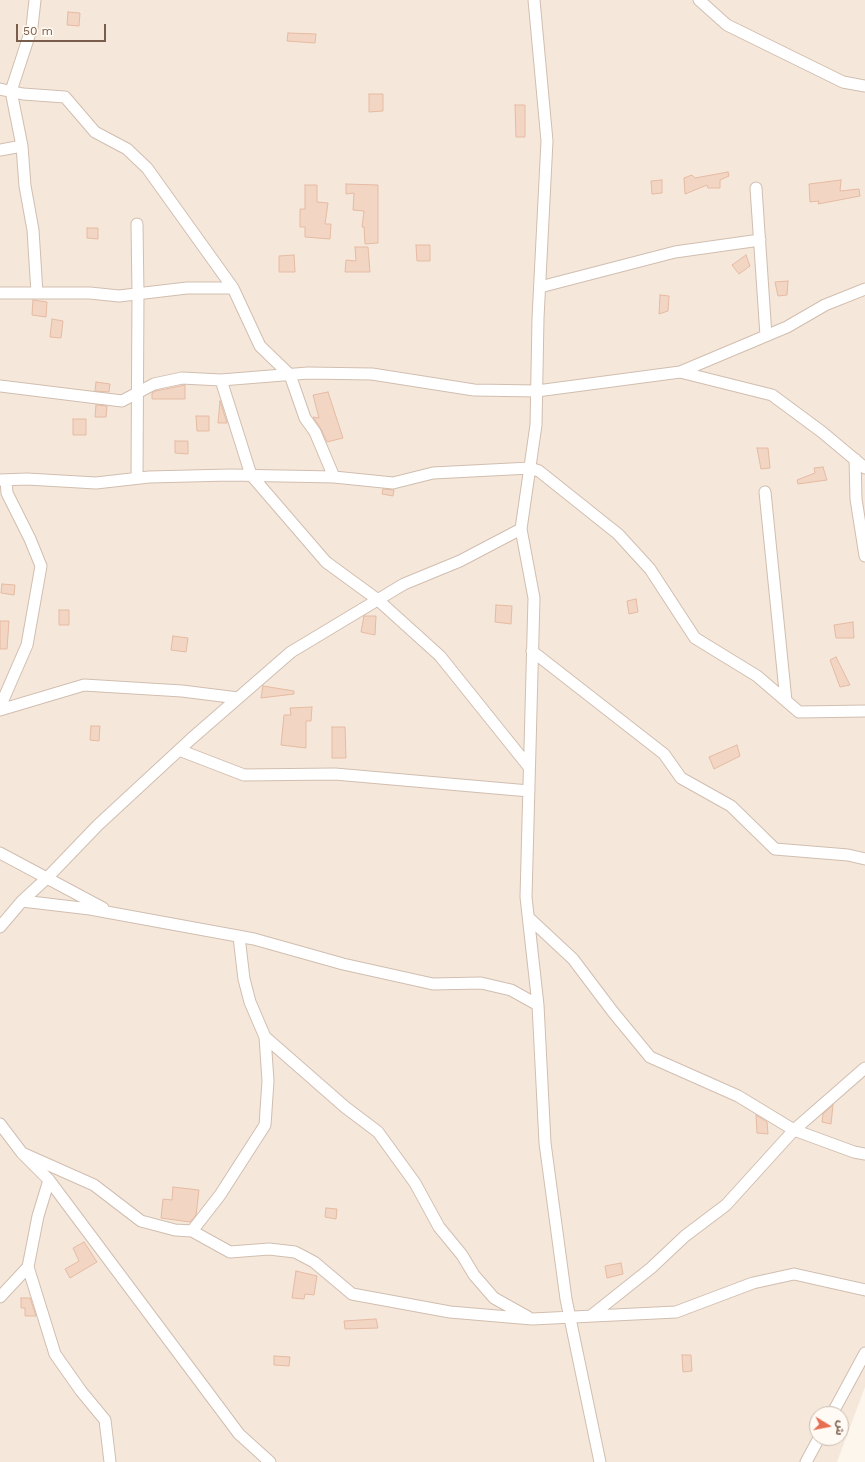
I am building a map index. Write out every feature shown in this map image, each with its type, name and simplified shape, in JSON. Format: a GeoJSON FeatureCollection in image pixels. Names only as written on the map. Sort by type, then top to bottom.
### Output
{"type":"FeatureCollection","features":[{"type":"Feature","properties":{"kind":"street"},"geometry":{"type":"LineString","coordinates":[[35,0],[32,26],[5,90],[22,146],[25,186],[33,230],[37,293]]}},
{"type":"Feature","properties":{"kind":"street"},"geometry":{"type":"LineString","coordinates":[[534,0],[547,141],[540,287],[536,425],[521,529],[534,598],[526,897],[538,1005],[545,1142],[569,1316],[600,1462]]}},
{"type":"Feature","properties":{"kind":"street"},"geometry":{"type":"LineString","coordinates":[[699,0],[728,25],[843,82],[865,86]]}},
{"type":"Feature","properties":{"kind":"street"},"geometry":{"type":"LineString","coordinates":[[5,90],[23,94],[66,97],[95,132],[127,149],[147,168],[233,288],[260,346],[290,375],[305,418],[315,432],[334,477]]}},
{"type":"Feature","properties":{"kind":"street"},"geometry":{"type":"LineString","coordinates":[[0,150],[22,146]]}},
{"type":"Feature","properties":{"kind":"street"},"geometry":{"type":"LineString","coordinates":[[756,188],[766,336]]}},
{"type":"Feature","properties":{"kind":"street"},"geometry":{"type":"LineString","coordinates":[[136,224],[138,294],[136,478]]}},
{"type":"Feature","properties":{"kind":"street"},"geometry":{"type":"LineString","coordinates":[[540,287],[674,252],[760,240]]}},
{"type":"Feature","properties":{"kind":"street"},"geometry":{"type":"LineString","coordinates":[[0,293],[90,293],[119,296],[188,288],[233,288]]}},
{"type":"Feature","properties":{"kind":"street"},"geometry":{"type":"LineString","coordinates":[[0,386],[122,401],[154,384],[182,378],[221,380],[290,375],[372,374],[474,390],[537,391],[680,372],[788,327],[825,305],[865,289]]}},
{"type":"Feature","properties":{"kind":"street"},"geometry":{"type":"LineString","coordinates":[[680,372],[772,395],[865,468]]}},
{"type":"Feature","properties":{"kind":"street"},"geometry":{"type":"LineString","coordinates":[[221,380],[251,475],[326,562],[378,600],[440,656],[529,767]]}},
{"type":"Feature","properties":{"kind":"street"},"geometry":{"type":"LineString","coordinates":[[854,459],[856,499],[865,556]]}},
{"type":"Feature","properties":{"kind":"street"},"geometry":{"type":"LineString","coordinates":[[0,708],[27,645],[41,566],[30,539],[7,493],[3,480],[96,483],[136,478],[251,475],[334,477],[393,483],[433,473],[530,468],[539,471],[618,534],[650,568],[695,638],[757,676],[798,712],[865,711]]}},
{"type":"Feature","properties":{"kind":"street"},"geometry":{"type":"LineString","coordinates":[[765,492],[786,702]]}},
{"type":"Feature","properties":{"kind":"street"},"geometry":{"type":"LineString","coordinates":[[0,927],[22,901],[48,878],[98,825],[179,750],[291,652],[404,584],[460,561],[521,529]]}},
{"type":"Feature","properties":{"kind":"street"},"geometry":{"type":"LineString","coordinates":[[532,651],[664,754],[681,778],[731,806],[775,849],[848,855],[865,859]]}},
{"type":"Feature","properties":{"kind":"street"},"geometry":{"type":"LineString","coordinates":[[0,708],[84,686],[182,691],[238,698]]}},
{"type":"Feature","properties":{"kind":"street"},"geometry":{"type":"LineString","coordinates":[[179,750],[244,775],[335,774],[529,791]]}},
{"type":"Feature","properties":{"kind":"street"},"geometry":{"type":"LineString","coordinates":[[0,853],[114,914]]}},
{"type":"Feature","properties":{"kind":"street"},"geometry":{"type":"LineString","coordinates":[[22,901],[114,914],[254,939],[343,964],[434,984],[481,982],[512,990],[538,1005]]}},
{"type":"Feature","properties":{"kind":"street"},"geometry":{"type":"LineString","coordinates":[[529,918],[574,959],[613,1012],[650,1057],[738,1096],[794,1130],[854,1152],[865,1154]]}},
{"type":"Feature","properties":{"kind":"street"},"geometry":{"type":"LineString","coordinates":[[192,1231],[220,1195],[265,1125],[268,1081],[265,1037],[250,1002],[244,979],[239,937]]}},
{"type":"Feature","properties":{"kind":"street"},"geometry":{"type":"LineString","coordinates":[[265,1037],[345,1107],[378,1132],[415,1183],[439,1227],[462,1255],[474,1275],[494,1298],[532,1319]]}},
{"type":"Feature","properties":{"kind":"street"},"geometry":{"type":"LineString","coordinates":[[592,1315],[651,1268],[685,1236],[726,1205],[794,1130],[865,1068]]}},
{"type":"Feature","properties":{"kind":"street"},"geometry":{"type":"LineString","coordinates":[[0,1124],[22,1153],[49,1180],[239,1434],[270,1462]]}},
{"type":"Feature","properties":{"kind":"street"},"geometry":{"type":"LineString","coordinates":[[22,1153],[94,1184],[141,1221],[175,1230],[192,1231],[230,1252],[269,1249],[295,1252],[314,1262],[352,1294],[450,1312],[532,1319],[676,1312],[753,1283],[794,1274],[865,1290]]}},
{"type":"Feature","properties":{"kind":"street"},"geometry":{"type":"LineString","coordinates":[[49,1180],[38,1216],[28,1267],[55,1354],[105,1420],[110,1462]]}},
{"type":"Feature","properties":{"kind":"street"},"geometry":{"type":"LineString","coordinates":[[0,1297],[28,1267]]}},
{"type":"Feature","properties":{"kind":"street"},"geometry":{"type":"LineString","coordinates":[[836,1406],[865,1353]]}},
{"type":"Feature","properties":{"kind":"street"},"geometry":{"type":"LineString","coordinates":[[806,1462],[815,1446]]}},
{"type":"Feature","properties":{"kind":"shaded area"},"geometry":{"type":"Polygon","coordinates":[[[0,0],[865,0],[865,1387],[849,1430],[849,1406],[809,1406],[809,1446],[843,1446],[837,1462],[0,1462],[0,0]]]}},
{"type":"Feature","properties":{"kind":"building"},"geometry":{"type":"Polygon","coordinates":[[[68,12],[80,13],[79,26],[67,25],[68,12]]]}},
{"type":"Feature","properties":{"kind":"building"},"geometry":{"type":"Polygon","coordinates":[[[288,33],[316,34],[315,43],[287,41],[288,33]]]}},
{"type":"Feature","properties":{"kind":"building"},"geometry":{"type":"Polygon","coordinates":[[[369,94],[383,94],[383,111],[369,112],[369,94]]]}},
{"type":"Feature","properties":{"kind":"building"},"geometry":{"type":"Polygon","coordinates":[[[515,105],[525,105],[525,137],[516,137],[515,105]]]}},
{"type":"Feature","properties":{"kind":"building"},"geometry":{"type":"Polygon","coordinates":[[[728,172],[729,176],[720,180],[720,188],[708,188],[707,185],[685,194],[684,178],[692,175],[695,178],[728,172]]]}},
{"type":"Feature","properties":{"kind":"building"},"geometry":{"type":"Polygon","coordinates":[[[662,180],[662,193],[652,194],[651,181],[662,180]]]}},
{"type":"Feature","properties":{"kind":"building"},"geometry":{"type":"Polygon","coordinates":[[[841,180],[840,191],[859,189],[860,196],[818,204],[819,201],[810,202],[809,184],[841,180]]]}},
{"type":"Feature","properties":{"kind":"building"},"geometry":{"type":"Polygon","coordinates":[[[346,184],[378,185],[378,243],[365,244],[364,227],[362,227],[364,211],[353,210],[354,193],[346,194],[346,184]]]}},
{"type":"Feature","properties":{"kind":"building"},"geometry":{"type":"Polygon","coordinates":[[[305,185],[317,185],[317,202],[328,203],[325,224],[331,224],[330,239],[305,237],[305,227],[300,227],[300,209],[305,209],[305,185]]]}},
{"type":"Feature","properties":{"kind":"building"},"geometry":{"type":"Polygon","coordinates":[[[87,228],[98,228],[98,239],[87,238],[87,228]]]}},
{"type":"Feature","properties":{"kind":"building"},"geometry":{"type":"Polygon","coordinates":[[[416,245],[430,245],[430,261],[417,261],[416,245]]]}},
{"type":"Feature","properties":{"kind":"building"},"geometry":{"type":"Polygon","coordinates":[[[355,247],[368,247],[370,272],[345,272],[346,260],[356,261],[355,247]]]}},
{"type":"Feature","properties":{"kind":"building"},"geometry":{"type":"Polygon","coordinates":[[[294,255],[295,272],[279,272],[279,256],[294,255]]]}},
{"type":"Feature","properties":{"kind":"building"},"geometry":{"type":"Polygon","coordinates":[[[746,255],[750,266],[739,274],[732,265],[746,255]]]}},
{"type":"Feature","properties":{"kind":"building"},"geometry":{"type":"Polygon","coordinates":[[[788,281],[787,295],[778,296],[775,282],[788,281]]]}},
{"type":"Feature","properties":{"kind":"building"},"geometry":{"type":"Polygon","coordinates":[[[660,295],[669,296],[668,311],[659,314],[660,295]]]}},
{"type":"Feature","properties":{"kind":"building"},"geometry":{"type":"Polygon","coordinates":[[[33,300],[47,302],[46,317],[32,315],[33,300]]]}},
{"type":"Feature","properties":{"kind":"building"},"geometry":{"type":"Polygon","coordinates":[[[52,319],[63,321],[61,338],[50,337],[52,319]]]}},
{"type":"Feature","properties":{"kind":"building"},"geometry":{"type":"Polygon","coordinates":[[[96,382],[110,384],[109,392],[95,391],[96,382]]]}},
{"type":"Feature","properties":{"kind":"building"},"geometry":{"type":"Polygon","coordinates":[[[185,385],[185,399],[152,399],[152,393],[156,391],[185,385]]]}},
{"type":"Feature","properties":{"kind":"building"},"geometry":{"type":"Polygon","coordinates":[[[328,392],[343,438],[327,442],[313,417],[319,418],[313,395],[328,392]]]}},
{"type":"Feature","properties":{"kind":"building"},"geometry":{"type":"Polygon","coordinates":[[[220,401],[227,423],[218,423],[220,401]]]}},
{"type":"Feature","properties":{"kind":"building"},"geometry":{"type":"Polygon","coordinates":[[[96,405],[107,406],[106,417],[95,417],[96,405]]]}},
{"type":"Feature","properties":{"kind":"building"},"geometry":{"type":"Polygon","coordinates":[[[196,416],[209,416],[209,431],[197,431],[196,416]]]}},
{"type":"Feature","properties":{"kind":"building"},"geometry":{"type":"Polygon","coordinates":[[[73,419],[86,419],[86,435],[73,435],[73,419]]]}},
{"type":"Feature","properties":{"kind":"building"},"geometry":{"type":"Polygon","coordinates":[[[175,441],[188,441],[188,454],[175,453],[175,441]]]}},
{"type":"Feature","properties":{"kind":"building"},"geometry":{"type":"Polygon","coordinates":[[[757,448],[768,448],[770,468],[761,469],[757,448]]]}},
{"type":"Feature","properties":{"kind":"building"},"geometry":{"type":"Polygon","coordinates":[[[823,467],[827,480],[798,484],[797,480],[815,473],[814,468],[823,467]]]}},
{"type":"Feature","properties":{"kind":"building"},"geometry":{"type":"Polygon","coordinates":[[[383,489],[394,490],[393,496],[382,494],[383,489]]]}},
{"type":"Feature","properties":{"kind":"building"},"geometry":{"type":"Polygon","coordinates":[[[2,584],[15,585],[14,595],[1,593],[2,584]]]}},
{"type":"Feature","properties":{"kind":"building"},"geometry":{"type":"Polygon","coordinates":[[[636,599],[638,612],[629,614],[627,601],[636,599]]]}},
{"type":"Feature","properties":{"kind":"building"},"geometry":{"type":"Polygon","coordinates":[[[496,605],[512,606],[511,624],[495,622],[496,605]]]}},
{"type":"Feature","properties":{"kind":"building"},"geometry":{"type":"Polygon","coordinates":[[[59,610],[69,610],[69,625],[59,625],[59,610]]]}},
{"type":"Feature","properties":{"kind":"building"},"geometry":{"type":"Polygon","coordinates":[[[364,616],[376,616],[375,635],[361,632],[364,616]]]}},
{"type":"Feature","properties":{"kind":"building"},"geometry":{"type":"Polygon","coordinates":[[[0,621],[9,621],[7,649],[0,649],[0,621]]]}},
{"type":"Feature","properties":{"kind":"building"},"geometry":{"type":"Polygon","coordinates":[[[853,622],[854,638],[836,638],[834,625],[853,622]]]}},
{"type":"Feature","properties":{"kind":"building"},"geometry":{"type":"Polygon","coordinates":[[[173,636],[188,638],[186,652],[171,650],[173,636]]]}},
{"type":"Feature","properties":{"kind":"building"},"geometry":{"type":"Polygon","coordinates":[[[836,657],[850,685],[840,687],[830,660],[836,657]]]}},
{"type":"Feature","properties":{"kind":"building"},"geometry":{"type":"Polygon","coordinates":[[[263,686],[294,691],[294,694],[261,698],[263,686]]]}},
{"type":"Feature","properties":{"kind":"building"},"geometry":{"type":"Polygon","coordinates":[[[312,707],[311,721],[306,721],[306,748],[281,745],[284,715],[291,715],[290,708],[312,707]]]}},
{"type":"Feature","properties":{"kind":"building"},"geometry":{"type":"Polygon","coordinates":[[[91,726],[100,726],[99,741],[90,740],[91,726]]]}},
{"type":"Feature","properties":{"kind":"building"},"geometry":{"type":"Polygon","coordinates":[[[332,727],[345,727],[346,758],[332,758],[332,727]]]}},
{"type":"Feature","properties":{"kind":"building"},"geometry":{"type":"Polygon","coordinates":[[[737,745],[740,756],[714,769],[709,757],[737,745]]]}},
{"type":"Feature","properties":{"kind":"building"},"geometry":{"type":"Polygon","coordinates":[[[833,1105],[831,1124],[822,1122],[823,1114],[833,1105]]]}},
{"type":"Feature","properties":{"kind":"building"},"geometry":{"type":"Polygon","coordinates":[[[756,1115],[767,1122],[768,1134],[757,1133],[756,1115]]]}},
{"type":"Feature","properties":{"kind":"building"},"geometry":{"type":"Polygon","coordinates":[[[173,1187],[199,1190],[196,1215],[190,1222],[161,1218],[163,1199],[172,1200],[173,1187]]]}},
{"type":"Feature","properties":{"kind":"building"},"geometry":{"type":"Polygon","coordinates":[[[326,1208],[337,1209],[336,1219],[325,1217],[326,1208]]]}},
{"type":"Feature","properties":{"kind":"building"},"geometry":{"type":"Polygon","coordinates":[[[84,1242],[97,1262],[70,1278],[65,1269],[79,1261],[73,1248],[84,1242]]]}},
{"type":"Feature","properties":{"kind":"building"},"geometry":{"type":"Polygon","coordinates":[[[621,1263],[623,1274],[607,1278],[605,1266],[621,1263]]]}},
{"type":"Feature","properties":{"kind":"building"},"geometry":{"type":"Polygon","coordinates":[[[296,1271],[317,1276],[314,1295],[305,1294],[304,1299],[292,1298],[296,1271]]]}},
{"type":"Feature","properties":{"kind":"building"},"geometry":{"type":"Polygon","coordinates":[[[21,1298],[30,1298],[36,1316],[25,1316],[25,1308],[21,1308],[21,1298]]]}},
{"type":"Feature","properties":{"kind":"building"},"geometry":{"type":"Polygon","coordinates":[[[376,1319],[378,1328],[345,1329],[344,1321],[376,1319]]]}},
{"type":"Feature","properties":{"kind":"building"},"geometry":{"type":"Polygon","coordinates":[[[682,1355],[691,1355],[692,1371],[683,1372],[682,1355]]]}},
{"type":"Feature","properties":{"kind":"building"},"geometry":{"type":"Polygon","coordinates":[[[274,1356],[290,1357],[289,1366],[274,1365],[274,1356]]]}}]}
